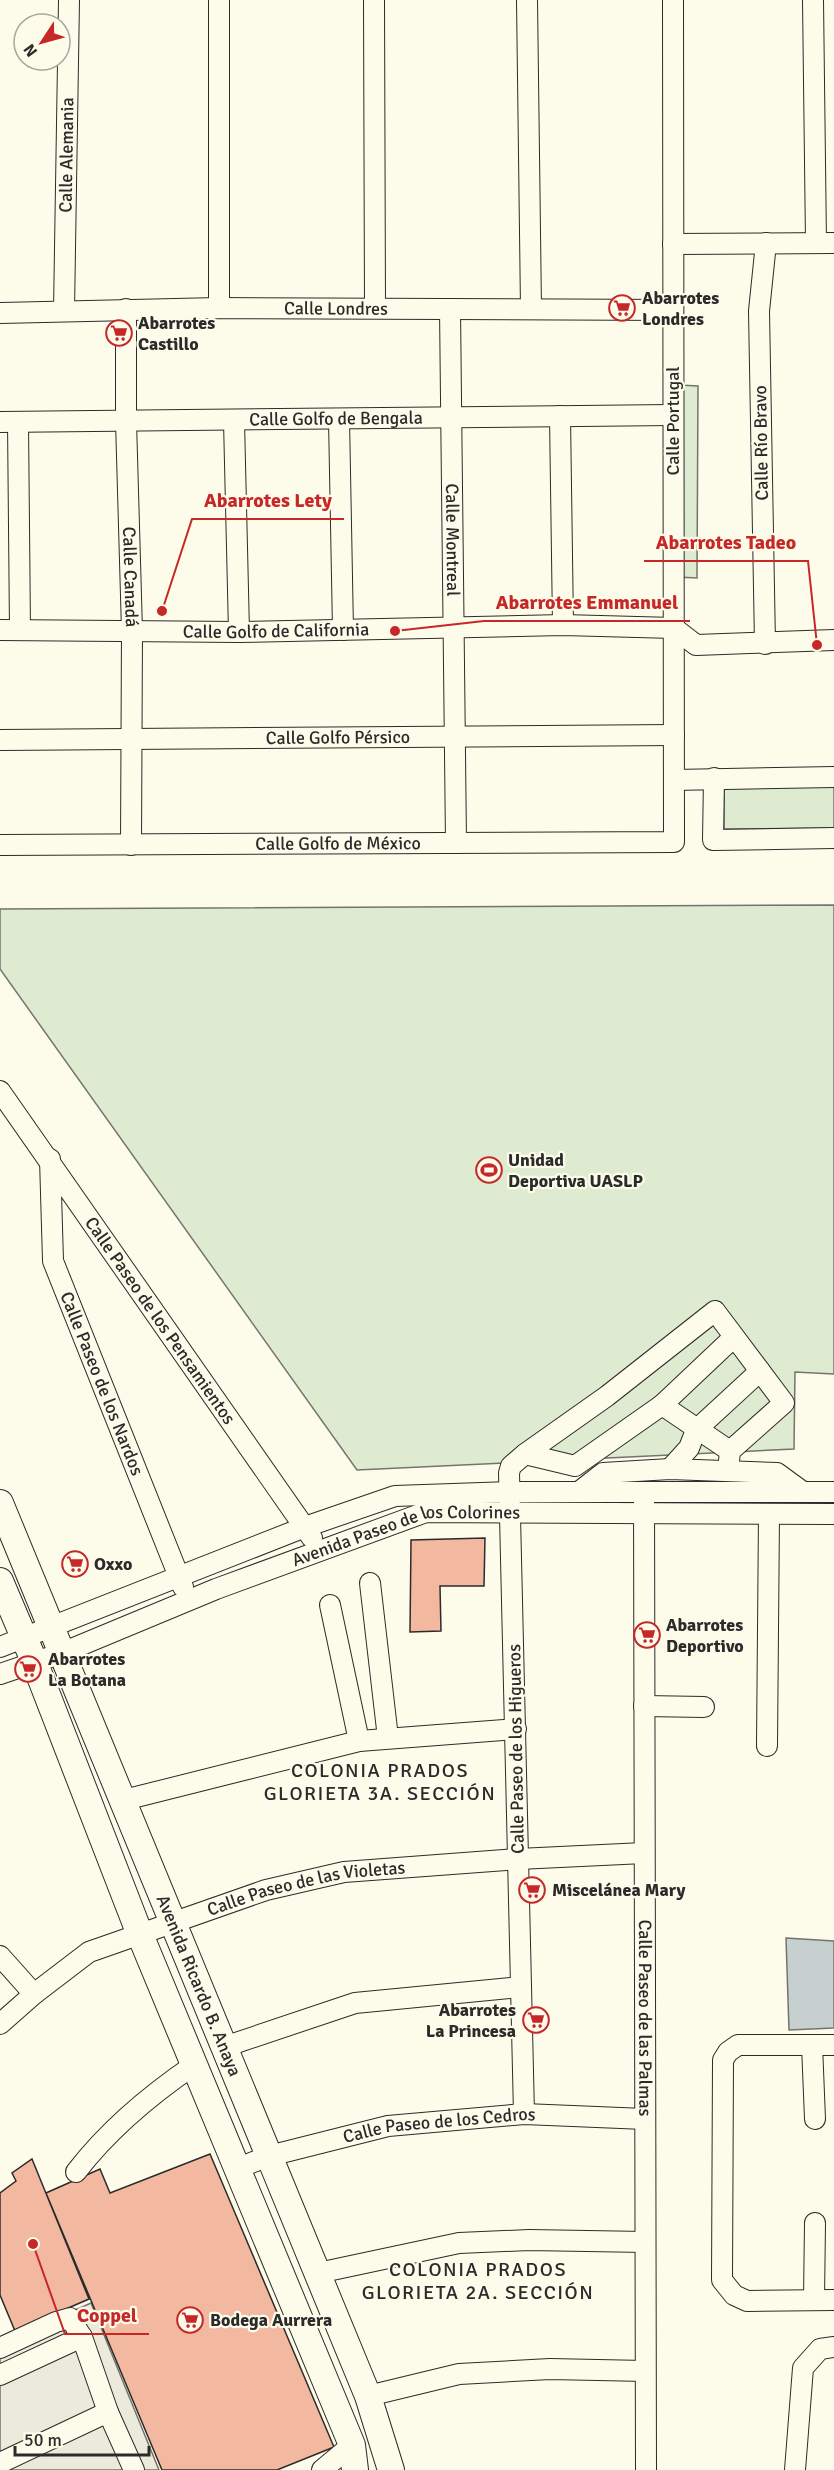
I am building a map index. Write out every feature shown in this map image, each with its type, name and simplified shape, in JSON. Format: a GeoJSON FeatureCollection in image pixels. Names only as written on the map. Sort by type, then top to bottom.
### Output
{"type":"FeatureCollection","features":[{"type":"Feature","properties":{"kind":"main road","name":"Avenida Ricardo B. Anaya"},"geometry":{"type":"LineString","coordinates":[[0,1503],[368,2396],[391,2470]]}},
{"type":"Feature","properties":{"kind":"main road","name":"Avenida Ricardo B. Anaya"},"geometry":{"type":"LineString","coordinates":[[0,1581],[25,1638],[140,1932],[238,2168],[354,2458]]}},
{"type":"Feature","properties":{"kind":"street","name":"Calle Alemania"},"geometry":{"type":"LineString","coordinates":[[64,312],[69,0]]}},
{"type":"Feature","properties":{"kind":"street"},"geometry":{"type":"LineString","coordinates":[[219,0],[219,308]]}},
{"type":"Feature","properties":{"kind":"street"},"geometry":{"type":"LineString","coordinates":[[374,0],[375,308]]}},
{"type":"Feature","properties":{"kind":"street"},"geometry":{"type":"LineString","coordinates":[[527,0],[531,309]]}},
{"type":"Feature","properties":{"kind":"street","name":"Calle Portugal"},"geometry":{"type":"LineString","coordinates":[[673,0],[674,842]]}},
{"type":"Feature","properties":{"kind":"street"},"geometry":{"type":"LineString","coordinates":[[673,244],[825,243],[813,0]]}},
{"type":"Feature","properties":{"kind":"street","name":"Calle Río Bravo"},"geometry":{"type":"LineString","coordinates":[[765,644],[759,311],[766,243]]}},
{"type":"Feature","properties":{"kind":"street","name":"Calle Londres"},"geometry":{"type":"LineString","coordinates":[[0,313],[219,308],[673,310]]}},
{"type":"Feature","properties":{"kind":"street","name":"Calle Canadá"},"geometry":{"type":"LineString","coordinates":[[126,309],[126,421],[132,631],[131,845]]}},
{"type":"Feature","properties":{"kind":"street","name":"Calle Montreal"},"geometry":{"type":"LineString","coordinates":[[450,309],[456,843]]}},
{"type":"Feature","properties":{"kind":"street","name":"Calle Golfo de Bengala"},"geometry":{"type":"LineString","coordinates":[[9,422],[673,415]]}},
{"type":"Feature","properties":{"kind":"street"},"geometry":{"type":"LineString","coordinates":[[560,416],[563,625]]}},
{"type":"Feature","properties":{"kind":"street"},"geometry":{"type":"LineString","coordinates":[[339,419],[343,630]]}},
{"type":"Feature","properties":{"kind":"street"},"geometry":{"type":"LineString","coordinates":[[234,421],[239,632]]}},
{"type":"Feature","properties":{"kind":"street"},"geometry":{"type":"LineString","coordinates":[[9,422],[20,630]]}},
{"type":"Feature","properties":{"kind":"street","name":"Calle Golfo de California"},"geometry":{"type":"LineString","coordinates":[[0,630],[239,632],[563,625],[674,628]]}},
{"type":"Feature","properties":{"kind":"street"},"geometry":{"type":"LineString","coordinates":[[674,628],[696,645],[834,640]]}},
{"type":"Feature","properties":{"kind":"street","name":"Calle Golfo Pérsico"},"geometry":{"type":"LineString","coordinates":[[0,740],[131,741],[455,735],[674,735]]}},
{"type":"Feature","properties":{"kind":"street"},"geometry":{"type":"LineString","coordinates":[[674,780],[834,777]]}},
{"type":"Feature","properties":{"kind":"street"},"geometry":{"type":"LineString","coordinates":[[714,778],[713,840],[834,837]]}},
{"type":"Feature","properties":{"kind":"street","name":"Calle Golfo de México"},"geometry":{"type":"LineString","coordinates":[[0,845],[674,842]]}},
{"type":"Feature","properties":{"kind":"street","name":"Calle Paseo de los Pensamientos"},"geometry":{"type":"LineString","coordinates":[[0,1091],[50,1159],[320,1551]]}},
{"type":"Feature","properties":{"kind":"street","name":"Calle Paseo de los Nardos"},"geometry":{"type":"LineString","coordinates":[[50,1159],[53,1261],[188,1600]]}},
{"type":"Feature","properties":{"kind":"street"},"geometry":{"type":"LineString","coordinates":[[525,1454],[607,1396],[715,1311],[784,1403],[730,1451],[728,1471]]}},
{"type":"Feature","properties":{"kind":"street"},"geometry":{"type":"LineString","coordinates":[[525,1454],[575,1466],[662,1405],[734,1337]]}},
{"type":"Feature","properties":{"kind":"street"},"geometry":{"type":"LineString","coordinates":[[670,1469],[689,1448],[696,1430],[760,1371]]}},
{"type":"Feature","properties":{"kind":"street"},"geometry":{"type":"LineString","coordinates":[[662,1405],[730,1451]]}},
{"type":"Feature","properties":{"kind":"street","name":"Calle Paseo de los Higueros"},"geometry":{"type":"LineString","coordinates":[[524,2114],[511,1466],[525,1454]]}},
{"type":"Feature","properties":{"kind":"street"},"geometry":{"type":"LineString","coordinates":[[580,1491],[603,1473],[670,1469],[777,1473],[803,1492]]}},
{"type":"Feature","properties":{"kind":"street","name":"Avenida Paseo de los Colorines"},"geometry":{"type":"LineString","coordinates":[[0,1647],[305,1527],[395,1496],[580,1491],[834,1492]]}},
{"type":"Feature","properties":{"kind":"street","name":"Calle Paseo de las Palmas"},"geometry":{"type":"LineString","coordinates":[[644,1492],[645,2470]]}},
{"type":"Feature","properties":{"kind":"street"},"geometry":{"type":"LineString","coordinates":[[834,1492],[834,1506]]}},
{"type":"Feature","properties":{"kind":"street","name":"Avenida Paseo de los Colorines"},"geometry":{"type":"LineString","coordinates":[[0,1674],[62,1653],[188,1600],[426,1512],[644,1515],[834,1514]]}},
{"type":"Feature","properties":{"kind":"street"},"geometry":{"type":"LineString","coordinates":[[767,1746],[769,1514]]}},
{"type":"Feature","properties":{"kind":"street"},"geometry":{"type":"LineString","coordinates":[[370,1583],[388,1738]]}},
{"type":"Feature","properties":{"kind":"street"},"geometry":{"type":"LineString","coordinates":[[330,1605],[358,1741]]}},
{"type":"Feature","properties":{"kind":"street"},"geometry":{"type":"LineString","coordinates":[[644,1706],[704,1707]]}},
{"type":"Feature","properties":{"kind":"street"},"geometry":{"type":"LineString","coordinates":[[124,1800],[358,1741],[516,1729]]}},
{"type":"Feature","properties":{"kind":"street","name":"Calle Paseo de las Violetas"},"geometry":{"type":"LineString","coordinates":[[0,2024],[34,1994],[89,1952],[140,1932],[266,1890],[344,1872],[518,1858],[644,1853]]}},
{"type":"Feature","properties":{"kind":"street"},"geometry":{"type":"LineString","coordinates":[[0,1956],[34,1994]]}},
{"type":"Feature","properties":{"kind":"street"},"geometry":{"type":"LineString","coordinates":[[224,2047],[355,2003],[521,1987]]}},
{"type":"Feature","properties":{"kind":"street"},"geometry":{"type":"LineString","coordinates":[[834,2046],[738,2045],[723,2060],[722,2280],[734,2295],[747,2301],[834,2300]]}},
{"type":"Feature","properties":{"kind":"street"},"geometry":{"type":"LineString","coordinates":[[812,2045],[815,2119]]}},
{"type":"Feature","properties":{"kind":"street"},"geometry":{"type":"LineString","coordinates":[[76,2172],[100,2140],[158,2090],[194,2065]]}},
{"type":"Feature","properties":{"kind":"street","name":"Calle Paseo de los Cedros"},"geometry":{"type":"LineString","coordinates":[[238,2168],[269,2156],[388,2126],[524,2114],[645,2119]]}},
{"type":"Feature","properties":{"kind":"street"},"geometry":{"type":"LineString","coordinates":[[814,2300],[815,2223]]}},
{"type":"Feature","properties":{"kind":"street"},"geometry":{"type":"LineString","coordinates":[[318,2274],[459,2243],[529,2240],[645,2242]]}},
{"type":"Feature","properties":{"kind":"street"},"geometry":{"type":"LineString","coordinates":[[0,2348],[56,2322],[70,2318],[82,2337],[108,2412],[134,2470]]}},
{"type":"Feature","properties":{"kind":"street"},"geometry":{"type":"LineString","coordinates":[[0,2375],[82,2337]]}},
{"type":"Feature","properties":{"kind":"street"},"geometry":{"type":"LineString","coordinates":[[795,2470],[802,2368],[820,2349],[834,2347]]}},
{"type":"Feature","properties":{"kind":"street"},"geometry":{"type":"LineString","coordinates":[[368,2396],[459,2374],[550,2369],[645,2371]]}},
{"type":"Feature","properties":{"kind":"street"},"geometry":{"type":"LineString","coordinates":[[0,2463],[108,2412]]}},
{"type":"Feature","properties":{"kind":"street"},"geometry":{"type":"LineString","coordinates":[[321,2470],[354,2458]]}},
{"type":"Feature","properties":{"kind":"green space"},"geometry":{"type":"Polygon","coordinates":[[[678,385],[698,386],[697,578],[677,577],[678,385]]]}},
{"type":"Feature","properties":{"kind":"green space"},"geometry":{"type":"Polygon","coordinates":[[[834,784],[834,828],[724,829],[724,785],[834,784]]]}},
{"type":"Feature","properties":{"kind":"green space","name":"Unidad Deportiva UASLP"},"geometry":{"type":"Polygon","coordinates":[[[834,905],[834,1374],[795,1372],[794,1449],[357,1470],[0,969],[0,909],[834,905]]]}},
{"type":"Feature","properties":{"kind":"shaded area"},"geometry":{"type":"Polygon","coordinates":[[[786,1938],[834,1941],[834,2028],[789,2030],[786,1938]]]}},
{"type":"Feature","properties":{"kind":"shaded area"},"geometry":{"type":"Polygon","coordinates":[[[91,2303],[159,2470],[0,2470],[0,2343],[91,2303]]]}},
{"type":"Feature","properties":{"kind":"building"},"geometry":{"type":"Polygon","coordinates":[[[485,1538],[484,1586],[440,1586],[441,1631],[410,1632],[411,1540],[485,1538]]]}},
{"type":"Feature","properties":{"kind":"building","name":"Bodega Aurrera"},"geometry":{"type":"Polygon","coordinates":[[[210,2154],[334,2447],[277,2470],[162,2470],[46,2193],[100,2169],[110,2193],[210,2154]]]}},
{"type":"Feature","properties":{"kind":"building"},"geometry":{"type":"Polygon","coordinates":[[[32,2159],[89,2299],[15,2331],[0,2295],[0,2193],[16,2181],[12,2173],[32,2159]]]}},
{"type":"Feature","properties":{"kind":"place","name":"Abarrotes Londres"},"geometry":{"type":"Point","coordinates":[622,308]}},
{"type":"Feature","properties":{"kind":"place","name":"Abarrotes Castillo"},"geometry":{"type":"Point","coordinates":[119,333]}},
{"type":"Feature","properties":{"kind":"place","name":"Abarrotes Lety"},"geometry":{"type":"Point","coordinates":[162,611]}},
{"type":"Feature","properties":{"kind":"place","name":"Abarrotes Emmanuel"},"geometry":{"type":"Point","coordinates":[395,631]}},
{"type":"Feature","properties":{"kind":"place","name":"Abarrotes Tadeo"},"geometry":{"type":"Point","coordinates":[817,645]}},
{"type":"Feature","properties":{"kind":"place","name":"Unidad Deportiva UASLP"},"geometry":{"type":"Point","coordinates":[489,1170]}},
{"type":"Feature","properties":{"kind":"place","name":"Oxxo"},"geometry":{"type":"Point","coordinates":[75,1564]}},
{"type":"Feature","properties":{"kind":"place","name":"Abarrotes Deportivo"},"geometry":{"type":"Point","coordinates":[647,1635]}},
{"type":"Feature","properties":{"kind":"place","name":"Abarrotes La Botana"},"geometry":{"type":"Point","coordinates":[28,1669]}},
{"type":"Feature","properties":{"kind":"place","name":"Miscelánea Mary"},"geometry":{"type":"Point","coordinates":[532,1890]}},
{"type":"Feature","properties":{"kind":"place","name":"Abarrotes La Princesa"},"geometry":{"type":"Point","coordinates":[536,2020]}},
{"type":"Feature","properties":{"kind":"place","name":"Coppel"},"geometry":{"type":"Point","coordinates":[33,2244]}},
{"type":"Feature","properties":{"kind":"place","name":"Bodega Aurrera"},"geometry":{"type":"Point","coordinates":[190,2320]}},
{"type":"Feature","properties":{"kind":"district","name":"COLONIA PRADOS GLORIETA 3A. SECCIÓN"},"geometry":{"type":"Point","coordinates":[380,1782]}},
{"type":"Feature","properties":{"kind":"district","name":"COLONIA PRADOS GLORIETA 2A. SECCIÓN"},"geometry":{"type":"Point","coordinates":[478,2280]}}]}
